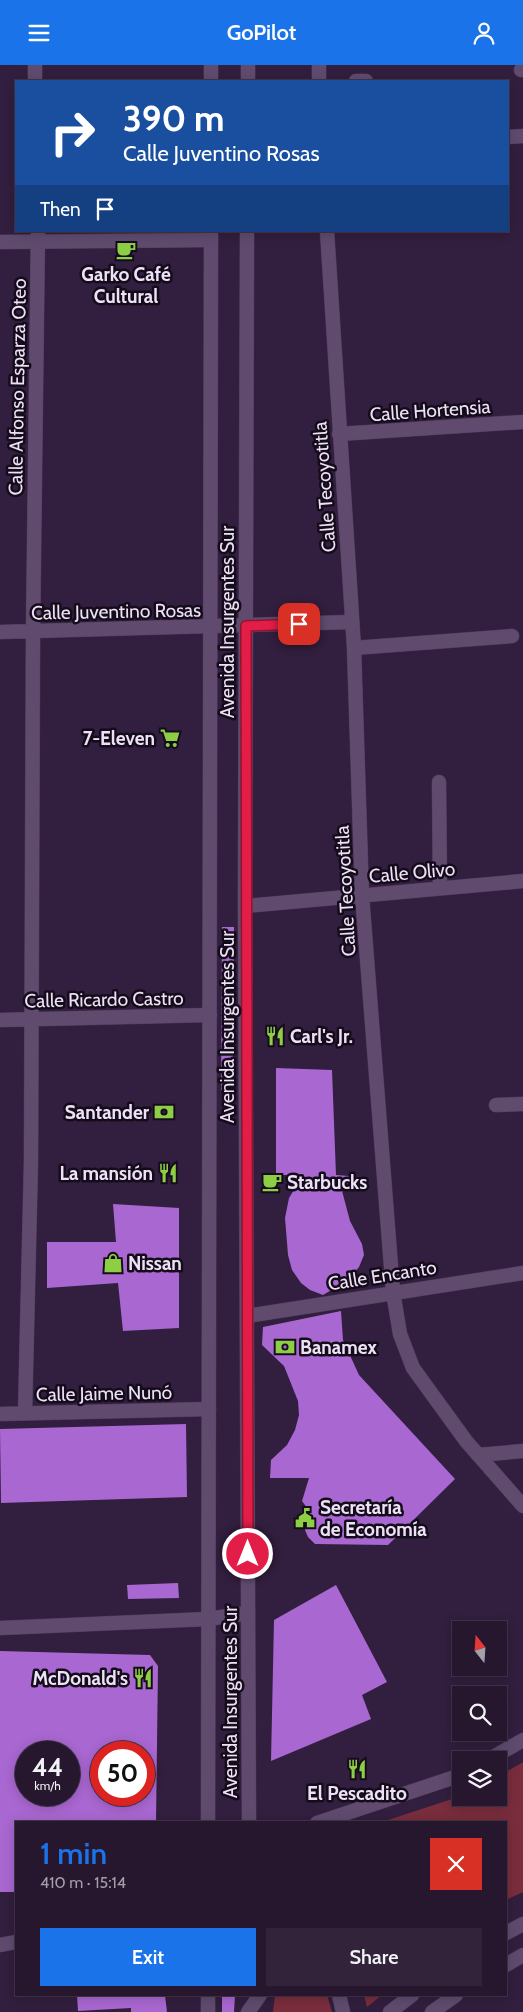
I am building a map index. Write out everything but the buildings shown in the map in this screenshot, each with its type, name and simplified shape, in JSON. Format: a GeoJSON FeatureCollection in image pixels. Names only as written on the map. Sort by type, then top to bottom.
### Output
{"type":"FeatureCollection","features":[{"type":"Feature","properties":{"kind":"street"},"geometry":{"type":"LineString","coordinates":[[35,65],[35,80]]}},
{"type":"Feature","properties":{"kind":"street"},"geometry":{"type":"LineString","coordinates":[[211,65],[211,80]]}},
{"type":"Feature","properties":{"kind":"street"},"geometry":{"type":"LineString","coordinates":[[248,65],[248,80]]}},
{"type":"Feature","properties":{"kind":"street"},"geometry":{"type":"LineString","coordinates":[[319,65],[319,80]]}},
{"type":"Feature","properties":{"kind":"street"},"geometry":{"type":"LineString","coordinates":[[509,137],[523,136]]}},
{"type":"Feature","properties":{"kind":"street","name":"Avenida Insurgentes Sur"},"geometry":{"type":"LineString","coordinates":[[247,232],[245,906],[249,1821]]}},
{"type":"Feature","properties":{"kind":"street","name":"Calle Tecoyotitla"},"geometry":{"type":"LineString","coordinates":[[327,232],[354,648],[362,895],[393,1292],[400,1333],[413,1368],[478,1455],[523,1506]]}},
{"type":"Feature","properties":{"kind":"street"},"geometry":{"type":"LineString","coordinates":[[0,242],[38,236],[211,235]]}},
{"type":"Feature","properties":{"kind":"street","name":"Avenida Insurgentes Sur"},"geometry":{"type":"LineString","coordinates":[[208,1821],[211,235]]}},
{"type":"Feature","properties":{"kind":"street","name":"Calle Alfonso Esparza Oteo"},"geometry":{"type":"LineString","coordinates":[[25,1413],[31,1161],[30,1019],[38,236]]}},
{"type":"Feature","properties":{"kind":"street","name":"Calle Hortensia"},"geometry":{"type":"LineString","coordinates":[[339,434],[523,422]]}},
{"type":"Feature","properties":{"kind":"street","name":"Calle Juventino Rosas"},"geometry":{"type":"LineString","coordinates":[[0,632],[352,622]]}},
{"type":"Feature","properties":{"kind":"street"},"geometry":{"type":"LineString","coordinates":[[354,648],[512,636]]}},
{"type":"Feature","properties":{"kind":"street"},"geometry":{"type":"LineString","coordinates":[[439,782],[440,888]]}},
{"type":"Feature","properties":{"kind":"street","name":"Calle Olivo"},"geometry":{"type":"LineString","coordinates":[[245,906],[523,881]]}},
{"type":"Feature","properties":{"kind":"street","name":"Calle Ricardo Castro"},"geometry":{"type":"LineString","coordinates":[[0,1020],[210,1015]]}},
{"type":"Feature","properties":{"kind":"street"},"geometry":{"type":"LineString","coordinates":[[496,1105],[523,1103]]}},
{"type":"Feature","properties":{"kind":"street","name":"Calle Encanto"},"geometry":{"type":"LineString","coordinates":[[246,1316],[523,1273]]}},
{"type":"Feature","properties":{"kind":"street","name":"Calle Jaime Nunó"},"geometry":{"type":"LineString","coordinates":[[0,1414],[209,1409]]}},
{"type":"Feature","properties":{"kind":"street"},"geometry":{"type":"LineString","coordinates":[[478,1455],[523,1451]]}},
{"type":"Feature","properties":{"kind":"street"},"geometry":{"type":"LineString","coordinates":[[0,1628],[208,1619],[248,1613]]}},
{"type":"Feature","properties":{"kind":"street"},"geometry":{"type":"LineString","coordinates":[[504,1751],[523,1740]]}},
{"type":"Feature","properties":{"kind":"street"},"geometry":{"type":"LineString","coordinates":[[323,1821],[452,1778]]}},
{"type":"Feature","properties":{"kind":"street"},"geometry":{"type":"LineString","coordinates":[[507,1932],[523,1924]]}},
{"type":"Feature","properties":{"kind":"street"},"geometry":{"type":"LineString","coordinates":[[0,1945],[15,1942]]}},
{"type":"Feature","properties":{"kind":"street"},"geometry":{"type":"LineString","coordinates":[[507,1964],[523,1955]]}},
{"type":"Feature","properties":{"kind":"street"},"geometry":{"type":"LineString","coordinates":[[208,1996],[208,2012]]}},
{"type":"Feature","properties":{"kind":"street"},"geometry":{"type":"LineString","coordinates":[[248,1996],[248,2012]]}},
{"type":"Feature","properties":{"kind":"street"},"geometry":{"type":"LineString","coordinates":[[248,2012],[259,1996]]}},
{"type":"Feature","properties":{"kind":"street"},"geometry":{"type":"LineString","coordinates":[[339,1996],[342,2012]]}},
{"type":"Feature","properties":{"kind":"street"},"geometry":{"type":"LineString","coordinates":[[390,2012],[411,1996]]}},
{"type":"Feature","properties":{"kind":"street"},"geometry":{"type":"LineString","coordinates":[[432,2012],[455,1996]]}},
{"type":"Feature","properties":{"kind":"shaded area"},"geometry":{"type":"Polygon","coordinates":[[[523,1762],[523,1892],[507,1900],[507,1821],[385,1821],[452,1799],[452,1806],[507,1806],[507,1771],[523,1762]]]}},
{"type":"Feature","properties":{"kind":"shaded area"},"geometry":{"type":"Polygon","coordinates":[[[275,1996],[327,1996],[332,2012],[273,2012],[275,1996]]]}},
{"type":"Feature","properties":{"kind":"shaded area"},"geometry":{"type":"Polygon","coordinates":[[[364,1996],[381,1996],[367,2007],[364,1996]]]}},
{"type":"Feature","properties":{"kind":"place","name":"Garko Café Cultural"},"geometry":{"type":"Point","coordinates":[126,250]}},
{"type":"Feature","properties":{"kind":"place","name":"7-Eleven"},"geometry":{"type":"Point","coordinates":[170,738]}},
{"type":"Feature","properties":{"kind":"place","name":"Carl's Jr."},"geometry":{"type":"Point","coordinates":[275,1036]}},
{"type":"Feature","properties":{"kind":"place","name":"Santander"},"geometry":{"type":"Point","coordinates":[164,1112]}},
{"type":"Feature","properties":{"kind":"place","name":"La mansión"},"geometry":{"type":"Point","coordinates":[168,1173]}},
{"type":"Feature","properties":{"kind":"place","name":"Starbucks"},"geometry":{"type":"Point","coordinates":[272,1182]}},
{"type":"Feature","properties":{"kind":"place","name":"Nissan"},"geometry":{"type":"Point","coordinates":[113,1263]}},
{"type":"Feature","properties":{"kind":"place","name":"Banamex"},"geometry":{"type":"Point","coordinates":[285,1347]}},
{"type":"Feature","properties":{"kind":"place","name":"Secretaría de Economía"},"geometry":{"type":"Point","coordinates":[305,1518]}},
{"type":"Feature","properties":{"kind":"place","name":"McDonald's"},"geometry":{"type":"Point","coordinates":[143,1678]}},
{"type":"Feature","properties":{"kind":"place","name":"El Pescadito"},"geometry":{"type":"Point","coordinates":[357,1769]}},
{"type":"Feature","properties":{"kind":"route"},"geometry":{"type":"LineString","coordinates":[[248,1554],[245,973],[246,626],[299,624]]}}]}
